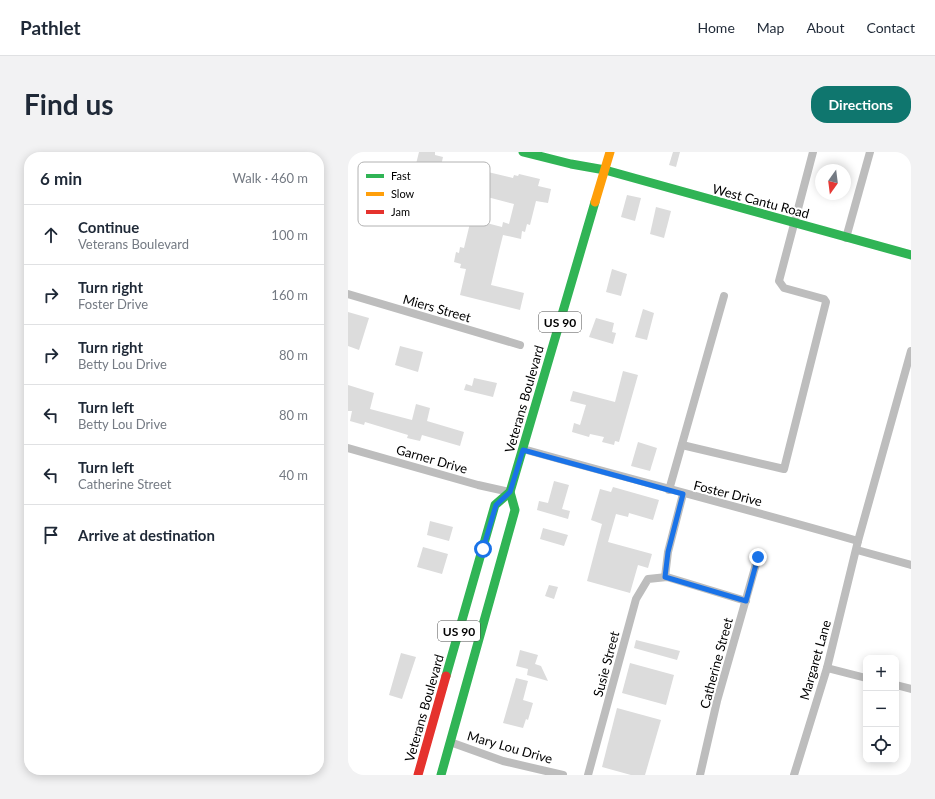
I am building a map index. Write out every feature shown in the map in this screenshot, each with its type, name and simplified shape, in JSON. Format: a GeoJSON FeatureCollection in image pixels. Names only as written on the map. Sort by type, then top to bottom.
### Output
{"type":"FeatureCollection","features":[{"type":"Feature","properties":{"kind":"main road","name":"West Cantu Road"},"geometry":{"type":"LineString","coordinates":[[523,152],[571,164],[605,170],[911,256]]}},
{"type":"Feature","properties":{"kind":"main road","name":"Veterans Boulevard"},"geometry":{"type":"LineString","coordinates":[[441,775],[450,742],[491,558],[496,505],[510,492],[610,152]]}},
{"type":"Feature","properties":{"kind":"main road","name":"Veterans Boulevard"},"geometry":{"type":"LineString","coordinates":[[418,775],[491,558],[515,510],[510,492]]}},
{"type":"Feature","properties":{"kind":"street"},"geometry":{"type":"LineString","coordinates":[[682,444],[784,470],[826,302],[824,299],[784,288],[779,281],[813,152]]}},
{"type":"Feature","properties":{"kind":"street"},"geometry":{"type":"LineString","coordinates":[[846,238],[870,152]]}},
{"type":"Feature","properties":{"kind":"street","name":"Miers Street"},"geometry":{"type":"LineString","coordinates":[[348,294],[520,345]]}},
{"type":"Feature","properties":{"kind":"street"},"geometry":{"type":"LineString","coordinates":[[669,490],[724,296]]}},
{"type":"Feature","properties":{"kind":"street","name":"Margaret Lane"},"geometry":{"type":"LineString","coordinates":[[794,775],[827,668],[857,545],[911,350]]}},
{"type":"Feature","properties":{"kind":"street","name":"Garner Drive"},"geometry":{"type":"LineString","coordinates":[[348,448],[478,485],[510,492]]}},
{"type":"Feature","properties":{"kind":"street","name":"Foster Drive"},"geometry":{"type":"LineString","coordinates":[[523,450],[683,494],[749,510],[911,564]]}},
{"type":"Feature","properties":{"kind":"street"},"geometry":{"type":"LineString","coordinates":[[683,494],[668,552],[665,577],[746,601]]}},
{"type":"Feature","properties":{"kind":"street","name":"Catherine Street"},"geometry":{"type":"LineString","coordinates":[[700,775],[717,701],[758,557]]}},
{"type":"Feature","properties":{"kind":"street","name":"Susie Street"},"geometry":{"type":"LineString","coordinates":[[588,775],[636,599],[648,579],[665,577]]}},
{"type":"Feature","properties":{"kind":"street"},"geometry":{"type":"LineString","coordinates":[[827,668],[863,677]]}},
{"type":"Feature","properties":{"kind":"street"},"geometry":{"type":"LineString","coordinates":[[899,686],[911,689]]}},
{"type":"Feature","properties":{"kind":"street","name":"Mary Lou Drive"},"geometry":{"type":"LineString","coordinates":[[450,742],[503,761],[563,775]]}},
{"type":"Feature","properties":{"kind":"building"},"geometry":{"type":"Polygon","coordinates":[[[419,152],[435,152],[435,155],[443,157],[442,162],[416,162],[419,152]]]}},
{"type":"Feature","properties":{"kind":"building"},"geometry":{"type":"Polygon","coordinates":[[[673,152],[680,152],[676,167],[669,165],[673,152]]]}},
{"type":"Feature","properties":{"kind":"building"},"geometry":{"type":"Polygon","coordinates":[[[490,173],[513,178],[514,175],[518,176],[519,174],[540,179],[538,186],[551,189],[548,203],[536,201],[530,225],[527,224],[525,232],[522,231],[521,239],[503,235],[491,285],[524,293],[520,310],[460,295],[466,269],[460,268],[461,264],[454,262],[456,252],[459,253],[460,247],[464,248],[469,226],[490,226],[490,224],[502,227],[503,222],[509,224],[514,204],[490,198],[490,173]]]}},
{"type":"Feature","properties":{"kind":"building"},"geometry":{"type":"Polygon","coordinates":[[[627,195],[641,198],[635,221],[621,217],[627,195]]]}},
{"type":"Feature","properties":{"kind":"building"},"geometry":{"type":"Polygon","coordinates":[[[656,207],[671,211],[664,238],[650,234],[656,207]]]}},
{"type":"Feature","properties":{"kind":"building"},"geometry":{"type":"Polygon","coordinates":[[[612,269],[627,274],[621,296],[606,292],[612,269]]]}},
{"type":"Feature","properties":{"kind":"building"},"geometry":{"type":"Polygon","coordinates":[[[643,309],[654,313],[647,340],[635,337],[643,309]]]}},
{"type":"Feature","properties":{"kind":"building"},"geometry":{"type":"Polygon","coordinates":[[[348,312],[369,318],[359,350],[348,346],[348,312]]]}},
{"type":"Feature","properties":{"kind":"building"},"geometry":{"type":"Polygon","coordinates":[[[596,318],[614,323],[612,332],[616,333],[613,344],[589,337],[596,318]]]}},
{"type":"Feature","properties":{"kind":"building"},"geometry":{"type":"Polygon","coordinates":[[[400,346],[423,352],[418,372],[395,365],[400,346]]]}},
{"type":"Feature","properties":{"kind":"building"},"geometry":{"type":"Polygon","coordinates":[[[623,371],[638,375],[619,442],[615,441],[614,445],[602,442],[604,437],[590,434],[589,437],[572,432],[574,423],[580,425],[586,405],[570,401],[573,391],[615,402],[623,371]]]}},
{"type":"Feature","properties":{"kind":"building"},"geometry":{"type":"Polygon","coordinates":[[[474,378],[497,383],[493,397],[464,390],[466,384],[472,386],[474,378]]]}},
{"type":"Feature","properties":{"kind":"building"},"geometry":{"type":"Polygon","coordinates":[[[348,385],[374,393],[370,409],[412,420],[416,404],[430,408],[427,421],[464,432],[460,446],[422,435],[420,441],[407,438],[408,435],[365,422],[364,425],[350,421],[352,411],[348,411],[348,385]]]}},
{"type":"Feature","properties":{"kind":"building"},"geometry":{"type":"Polygon","coordinates":[[[638,442],[657,448],[650,471],[631,466],[638,442]]]}},
{"type":"Feature","properties":{"kind":"building"},"geometry":{"type":"Polygon","coordinates":[[[554,481],[569,485],[562,509],[570,511],[568,519],[537,510],[539,501],[548,503],[554,481]]]}},
{"type":"Feature","properties":{"kind":"building"},"geometry":{"type":"Polygon","coordinates":[[[613,487],[659,500],[653,520],[629,513],[628,517],[616,514],[608,542],[652,554],[648,568],[638,565],[630,593],[587,581],[602,524],[591,520],[600,489],[611,492],[613,487]]]}},
{"type":"Feature","properties":{"kind":"building"},"geometry":{"type":"Polygon","coordinates":[[[430,521],[453,527],[449,541],[427,535],[430,521]]]}},
{"type":"Feature","properties":{"kind":"building"},"geometry":{"type":"Polygon","coordinates":[[[543,528],[568,535],[564,546],[540,539],[543,528]]]}},
{"type":"Feature","properties":{"kind":"building"},"geometry":{"type":"Polygon","coordinates":[[[423,547],[448,554],[442,574],[417,567],[423,547]]]}},
{"type":"Feature","properties":{"kind":"building"},"geometry":{"type":"Polygon","coordinates":[[[549,585],[558,587],[554,599],[545,596],[549,585]]]}},
{"type":"Feature","properties":{"kind":"building"},"geometry":{"type":"Polygon","coordinates":[[[636,640],[680,651],[677,660],[634,648],[636,640]]]}},
{"type":"Feature","properties":{"kind":"building"},"geometry":{"type":"Polygon","coordinates":[[[520,650],[538,655],[535,664],[541,666],[548,681],[527,675],[528,669],[516,666],[520,650]]]}},
{"type":"Feature","properties":{"kind":"building"},"geometry":{"type":"Polygon","coordinates":[[[401,653],[416,657],[402,699],[389,695],[401,653]]]}},
{"type":"Feature","properties":{"kind":"building"},"geometry":{"type":"Polygon","coordinates":[[[630,663],[674,675],[666,705],[622,693],[630,663]]]}},
{"type":"Feature","properties":{"kind":"building"},"geometry":{"type":"Polygon","coordinates":[[[516,678],[528,681],[523,700],[533,703],[528,720],[526,719],[523,728],[503,723],[516,678]]]}},
{"type":"Feature","properties":{"kind":"building"},"geometry":{"type":"Polygon","coordinates":[[[617,708],[661,720],[645,775],[631,775],[602,767],[617,708]]]}},
{"type":"Feature","properties":{"kind":"traffic: fast"},"geometry":{"type":"LineString","coordinates":[[523,152],[571,164],[605,170],[911,255]]}},
{"type":"Feature","properties":{"kind":"traffic: fast"},"geometry":{"type":"LineString","coordinates":[[446,676],[495,505],[510,492],[595,202]]}},
{"type":"Feature","properties":{"kind":"traffic: fast"},"geometry":{"type":"LineString","coordinates":[[441,775],[515,510],[510,492]]}},
{"type":"Feature","properties":{"kind":"traffic: slow"},"geometry":{"type":"LineString","coordinates":[[595,202],[610,152]]}},
{"type":"Feature","properties":{"kind":"traffic: jam"},"geometry":{"type":"LineString","coordinates":[[418,775],[446,676]]}},
{"type":"Feature","properties":{"kind":"route"},"geometry":{"type":"LineString","coordinates":[[483,549],[496,505],[510,492],[523,450],[683,494],[668,552],[665,577],[746,601],[758,557]]}}]}
